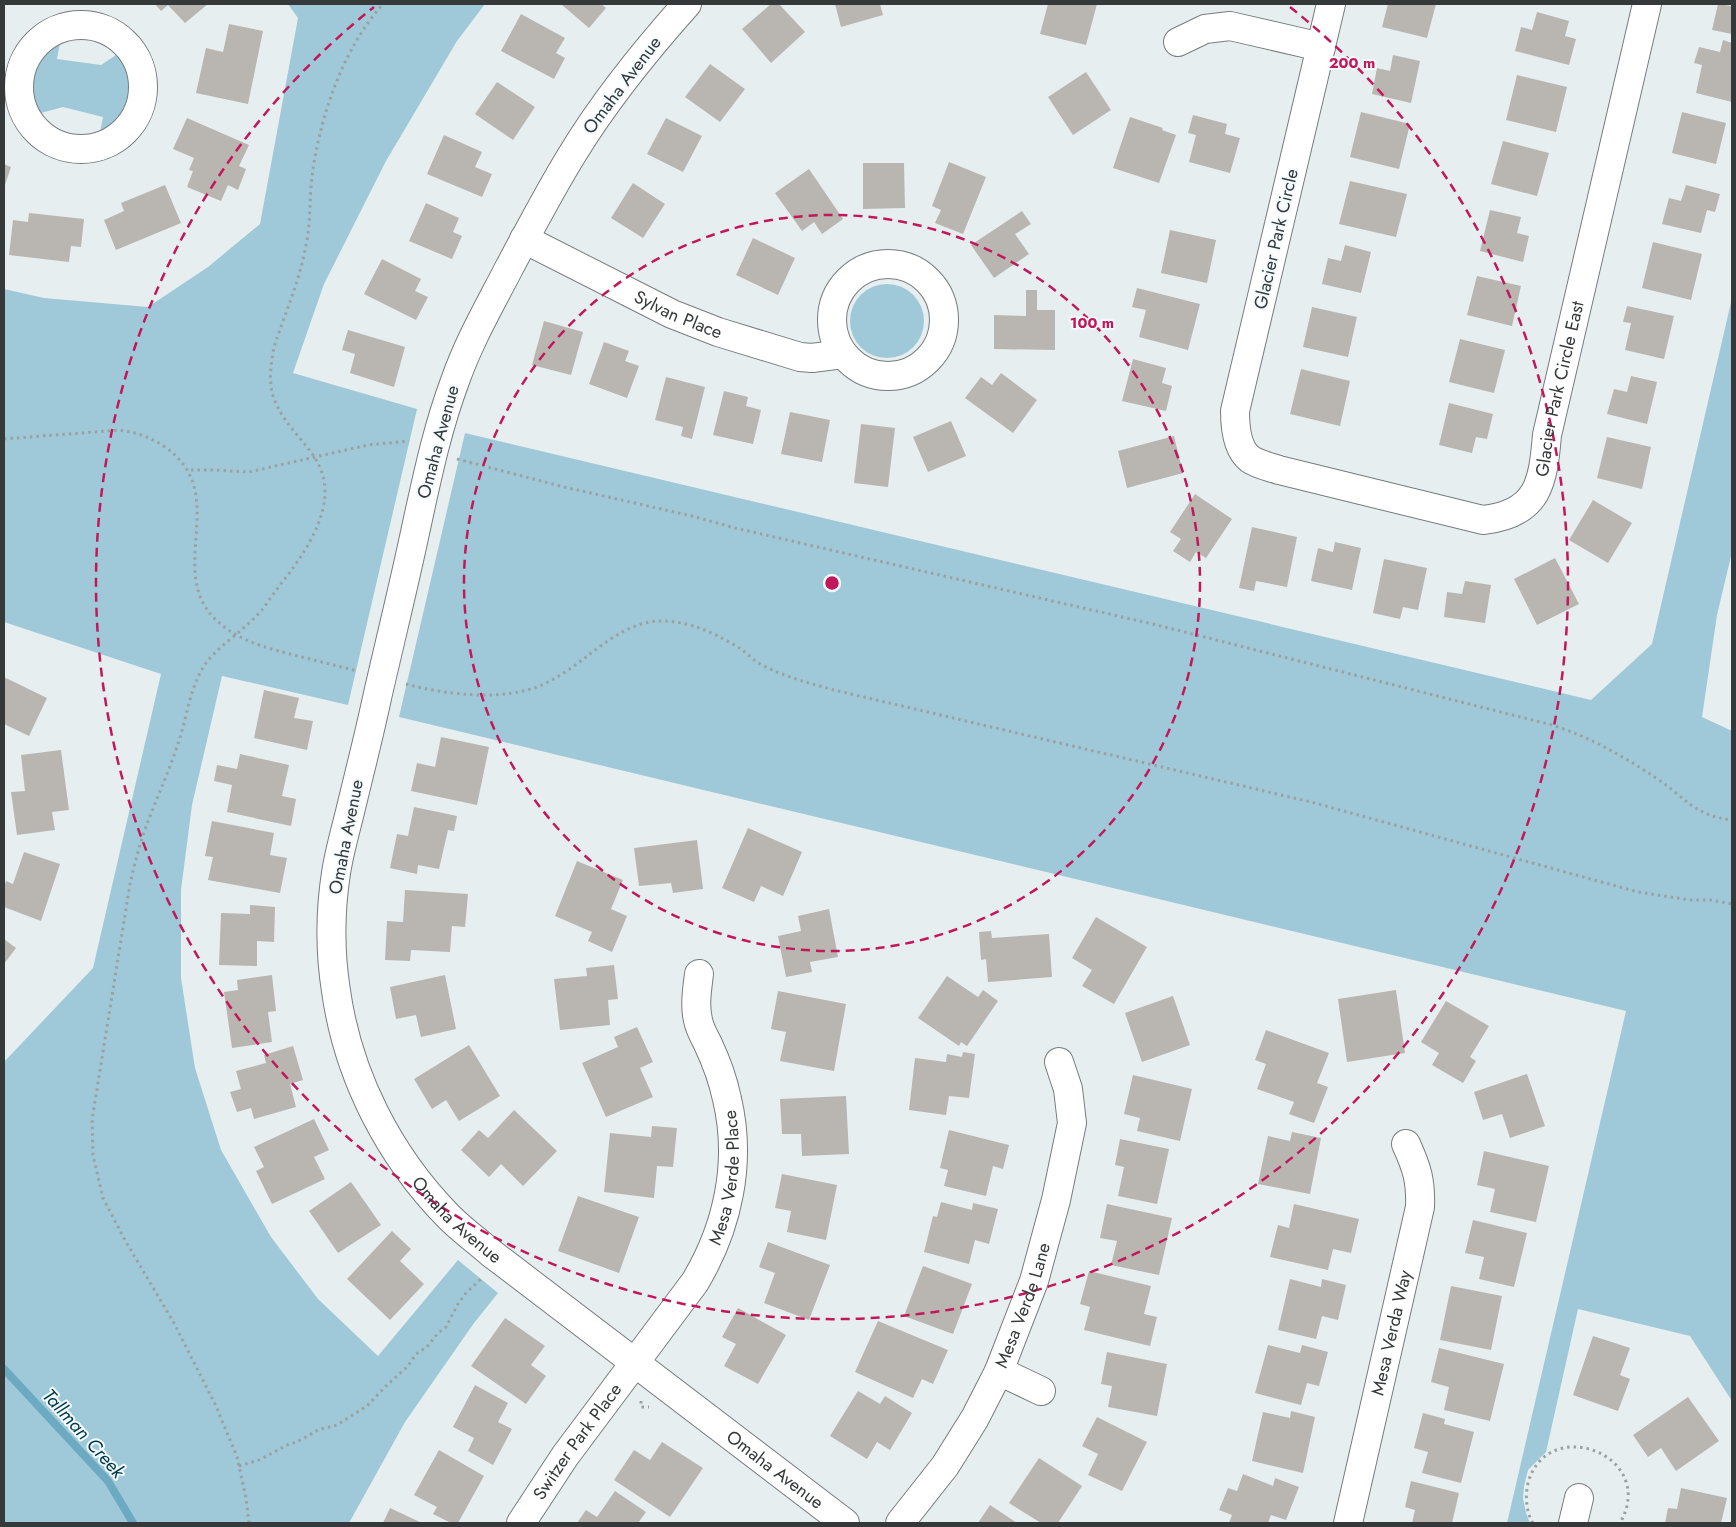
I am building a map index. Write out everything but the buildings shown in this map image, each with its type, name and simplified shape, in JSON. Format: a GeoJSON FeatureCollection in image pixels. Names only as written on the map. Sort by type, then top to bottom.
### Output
{"type":"FeatureCollection","features":[{"type":"Feature","properties":{"kind":"street","name":"Omaha Avenue"},"geometry":{"type":"LineString","coordinates":[[687,4],[650,46],[596,117],[560,173],[524,239],[464,358],[450,393],[422,448],[378,696],[336,873],[332,929],[332,963],[342,1025],[358,1078],[374,1113],[398,1155],[422,1187],[460,1228],[845,1523]]}},
{"type":"Feature","properties":{"kind":"street","name":"Glacier Park Circle"},"geometry":{"type":"LineString","coordinates":[[1262,464],[1249,458],[1241,447],[1235,421],[1235,411],[1331,4]]}},
{"type":"Feature","properties":{"kind":"street","name":"Glacier Park Circle East"},"geometry":{"type":"LineString","coordinates":[[1262,464],[1279,470],[1483,520],[1504,516],[1527,502],[1536,491],[1545,465],[1547,435],[1646,4]]}},
{"type":"Feature","properties":{"kind":"street"},"geometry":{"type":"LineString","coordinates":[[86,25],[101,28],[115,35],[135,57],[141,71],[143,86],[141,101],[136,115],[128,128],[111,141],[90,148],[75,149],[61,146],[42,135],[27,118],[12,75],[24,62],[32,48],[56,30],[86,25]]}},
{"type":"Feature","properties":{"kind":"street"},"geometry":{"type":"LineString","coordinates":[[1178,42],[1204,29],[1230,26],[1321,47]]}},
{"type":"Feature","properties":{"kind":"street","name":"Sylvan Place"},"geometry":{"type":"LineString","coordinates":[[524,239],[649,303],[718,332],[800,357],[812,358],[843,354]]}},
{"type":"Feature","properties":{"kind":"street"},"geometry":{"type":"LineString","coordinates":[[897,264],[916,271],[934,287],[940,297],[945,322],[939,346],[932,357],[922,365],[912,372],[900,375],[874,375],[852,363],[843,354],[834,336],[832,316],[834,305],[843,287],[858,273],[877,265],[897,264]]}},
{"type":"Feature","properties":{"kind":"street","name":"Mesa Verde Place"},"geometry":{"type":"LineString","coordinates":[[636,1363],[683,1301],[704,1268],[719,1234],[730,1192],[732,1151],[730,1117],[727,1099],[717,1066],[699,1023],[697,1004],[699,974]]}},
{"type":"Feature","properties":{"kind":"street","name":"Mesa Verde Lane"},"geometry":{"type":"LineString","coordinates":[[900,1523],[949,1460],[974,1418],[999,1371],[1034,1281],[1056,1200],[1072,1123],[1068,1089],[1059,1062]]}},
{"type":"Feature","properties":{"kind":"street","name":"Mesa Verda Way"},"geometry":{"type":"LineString","coordinates":[[1348,1523],[1420,1207],[1420,1185],[1415,1165],[1406,1144]]}},
{"type":"Feature","properties":{"kind":"street","name":"Switzer Park Place"},"geometry":{"type":"LineString","coordinates":[[521,1523],[565,1456],[636,1363]]}},
{"type":"Feature","properties":{"kind":"street"},"geometry":{"type":"LineString","coordinates":[[999,1371],[1041,1391]]}},
{"type":"Feature","properties":{"kind":"path"},"geometry":{"type":"LineString","coordinates":[[249,1523],[239,1466],[226,1430],[199,1371],[174,1323],[126,1242],[104,1198],[93,1155],[92,1120],[135,861],[144,831],[176,750],[196,679],[212,654],[246,627],[296,565],[309,544],[322,509],[325,492],[324,475],[277,405],[271,383],[272,359],[285,312],[303,263],[312,178],[324,121],[339,78],[353,48],[383,4]]}},
{"type":"Feature","properties":{"kind":"path"},"geometry":{"type":"LineString","coordinates":[[4,439],[124,431],[141,434],[153,439],[174,454],[187,470],[197,502],[198,515],[194,573],[198,589],[212,615],[234,635],[268,648],[359,671]]}},
{"type":"Feature","properties":{"kind":"path"},"geometry":{"type":"LineString","coordinates":[[191,470],[249,472],[368,445],[422,448],[456,459],[735,528],[1157,625],[1552,725],[1582,735],[1625,758],[1658,779],[1705,814],[1732,820]]}},
{"type":"Feature","properties":{"kind":"path"},"geometry":{"type":"LineString","coordinates":[[403,683],[464,694],[508,693],[530,689],[544,684],[561,674],[602,645],[635,626],[661,621],[676,623],[717,635],[760,664],[789,677],[834,690],[1312,802],[1638,892],[1732,904]]}},
{"type":"Feature","properties":{"kind":"path"},"geometry":{"type":"LineString","coordinates":[[239,1466],[259,1460],[318,1430],[337,1425],[367,1406],[408,1366],[416,1354],[446,1327],[451,1315],[466,1293],[483,1277]]}},
{"type":"Feature","properties":{"kind":"shaded area"},"geometry":{"type":"Polygon","coordinates":[[[288,4],[485,4],[457,41],[386,161],[324,284],[293,373],[417,409],[348,705],[222,676],[192,805],[181,890],[181,978],[195,1068],[221,1150],[271,1237],[318,1299],[378,1356],[458,1260],[498,1293],[474,1323],[405,1422],[349,1523],[4,1523],[4,1062],[93,968],[161,674],[4,622],[4,289],[44,298],[148,307],[208,267],[260,224],[298,18],[288,4]]]}},
{"type":"Feature","properties":{"kind":"shaded area"},"geometry":{"type":"Polygon","coordinates":[[[52,41],[60,42],[57,59],[101,65],[119,53],[127,62],[134,84],[133,95],[124,116],[107,133],[100,132],[103,117],[63,107],[37,114],[32,109],[29,89],[33,65],[40,52],[52,41]]]}},
{"type":"Feature","properties":{"kind":"shaded area"},"geometry":{"type":"Polygon","coordinates":[[[887,284],[901,287],[913,295],[921,307],[924,321],[921,335],[913,347],[901,355],[887,358],[873,355],[861,347],[853,335],[850,321],[853,307],[861,295],[873,287],[887,284]]]}},
{"type":"Feature","properties":{"kind":"shaded area"},"geometry":{"type":"Polygon","coordinates":[[[1732,298],[1732,552],[1717,615],[1702,717],[1732,731],[1732,1401],[1690,1336],[1578,1309],[1546,1452],[1528,1470],[1524,1486],[1523,1498],[1530,1523],[1507,1523],[1626,1011],[399,717],[465,433],[1591,700],[1652,644],[1732,298]]]}},
{"type":"Feature","properties":{"kind":"waterway","name":"Tallman Creek"},"geometry":{"type":"LineString","coordinates":[[4,1369],[108,1481],[133,1523]]}}]}
